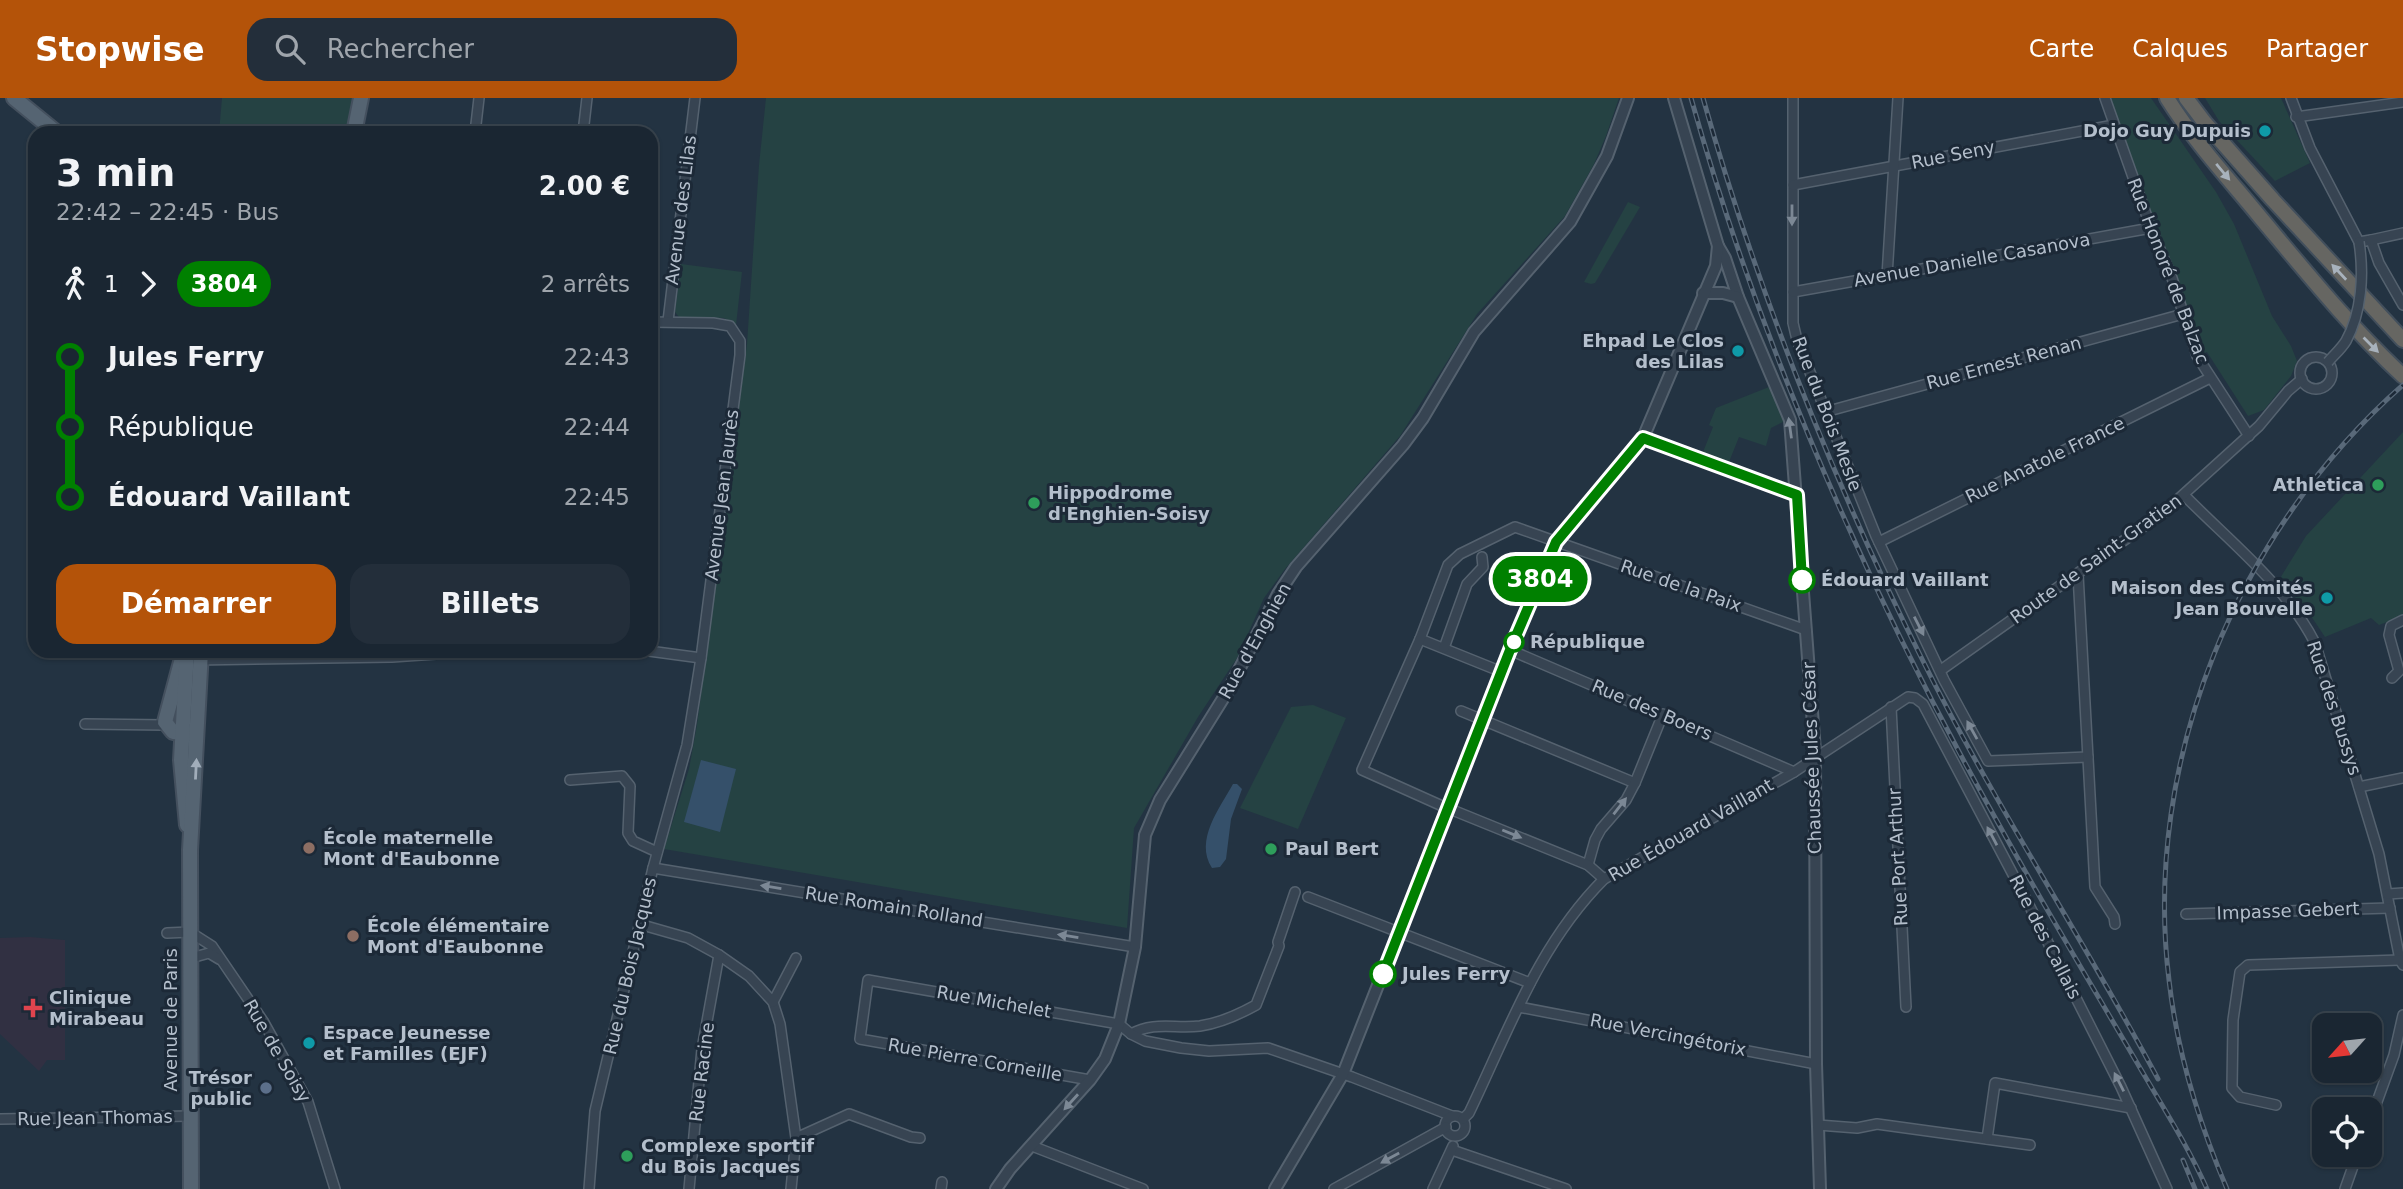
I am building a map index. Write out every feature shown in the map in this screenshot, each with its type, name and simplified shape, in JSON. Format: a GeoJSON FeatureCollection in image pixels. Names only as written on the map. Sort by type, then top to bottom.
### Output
{"type":"FeatureCollection","features":[{"type":"Feature","properties":{"kind":"highway"},"geometry":{"type":"LineString","coordinates":[[2167,98],[2210,157],[2316,285],[2363,338],[2403,376]]}},
{"type":"Feature","properties":{"kind":"highway"},"geometry":{"type":"LineString","coordinates":[[2186,98],[2273,200],[2403,340]]}},
{"type":"Feature","properties":{"kind":"main road"},"geometry":{"type":"LineString","coordinates":[[4,98],[37,126]]}},
{"type":"Feature","properties":{"kind":"main road"},"geometry":{"type":"LineString","coordinates":[[14,98],[48,126]]}},
{"type":"Feature","properties":{"kind":"main road"},"geometry":{"type":"LineString","coordinates":[[355,126],[361,98]]}},
{"type":"Feature","properties":{"kind":"main road"},"geometry":{"type":"LineString","coordinates":[[365,126],[371,98]]}},
{"type":"Feature","properties":{"kind":"main road","name":"Avenue de Paris"},"geometry":{"type":"LineString","coordinates":[[190,850],[183,798],[181,750],[165,716],[191,658]]}},
{"type":"Feature","properties":{"kind":"main road","name":"Avenue de Paris"},"geometry":{"type":"LineString","coordinates":[[191,1189],[190,850],[197,731],[192,658]]}},
{"type":"Feature","properties":{"kind":"main road"},"geometry":{"type":"LineString","coordinates":[[173,730],[197,731]]}},
{"type":"Feature","properties":{"kind":"street"},"geometry":{"type":"LineString","coordinates":[[476,126],[479,98]]}},
{"type":"Feature","properties":{"kind":"street"},"geometry":{"type":"LineString","coordinates":[[584,126],[587,98]]}},
{"type":"Feature","properties":{"kind":"street","name":"Avenue des Lilas"},"geometry":{"type":"LineString","coordinates":[[668,321],[695,98]]}},
{"type":"Feature","properties":{"kind":"street","name":"Rue d'Enghien"},"geometry":{"type":"LineString","coordinates":[[996,1189],[1105,1059],[1119,1024],[1135,947],[1144,835],[1160,800],[1229,689],[1278,594],[1296,568],[1403,445],[1440,392],[1474,332],[1570,222],[1607,156],[1628,98]]}},
{"type":"Feature","properties":{"kind":"street","name":"Chaussée Jules César"},"geometry":{"type":"LineString","coordinates":[[1674,98],[1718,246],[1726,258],[1738,297],[1790,420],[1815,751],[1816,1063],[1820,1189]]}},
{"type":"Feature","properties":{"kind":"street","name":"Rue du Bois Mesle"},"geometry":{"type":"LineString","coordinates":[[1793,98],[1793,323],[1825,412],[1879,542],[1944,680],[1988,761],[2088,757]]}},
{"type":"Feature","properties":{"kind":"street"},"geometry":{"type":"LineString","coordinates":[[1887,276],[1898,98]]}},
{"type":"Feature","properties":{"kind":"street","name":"Rue Honoré de Balzac"},"geometry":{"type":"LineString","coordinates":[[2105,98],[2151,228],[2172,278],[2197,356],[2249,436]]}},
{"type":"Feature","properties":{"kind":"street"},"geometry":{"type":"LineString","coordinates":[[2291,98],[2310,148],[2359,242],[2360,294],[2355,319],[2345,342],[2328,362]]}},
{"type":"Feature","properties":{"kind":"street"},"geometry":{"type":"LineString","coordinates":[[2297,117],[2403,102]]}},
{"type":"Feature","properties":{"kind":"street","name":"Rue Seny"},"geometry":{"type":"LineString","coordinates":[[1793,185],[2114,125]]}},
{"type":"Feature","properties":{"kind":"street","name":"Avenue Danielle Casanova"},"geometry":{"type":"LineString","coordinates":[[1793,292],[2151,228]]}},
{"type":"Feature","properties":{"kind":"street"},"geometry":{"type":"LineString","coordinates":[[2359,242],[2403,233]]}},
{"type":"Feature","properties":{"kind":"street"},"geometry":{"type":"LineString","coordinates":[[2371,240],[2379,263],[2403,305]]}},
{"type":"Feature","properties":{"kind":"street"},"geometry":{"type":"LineString","coordinates":[[1275,1189],[1343,1074],[1510,650],[1556,542],[1643,438],[1716,267],[1718,246]]}},
{"type":"Feature","properties":{"kind":"street"},"geometry":{"type":"LineString","coordinates":[[1703,293],[1723,293],[1738,297]]}},
{"type":"Feature","properties":{"kind":"street","name":"Rue Ernest Renan"},"geometry":{"type":"LineString","coordinates":[[1825,412],[2183,314]]}},
{"type":"Feature","properties":{"kind":"street","name":"Avenue Jean Jaurès"},"geometry":{"type":"LineString","coordinates":[[658,322],[730,326],[740,341],[701,658],[687,745]]}},
{"type":"Feature","properties":{"kind":"street"},"geometry":{"type":"LineString","coordinates":[[2319,357],[2328,362],[2332,372],[2325,386],[2314,389],[2302,379],[2301,370],[2309,359],[2319,357]]}},
{"type":"Feature","properties":{"kind":"street","name":"Rue Anatole France"},"geometry":{"type":"LineString","coordinates":[[1879,542],[2210,377]]}},
{"type":"Feature","properties":{"kind":"street","name":"Route de Saint-Gratien"},"geometry":{"type":"LineString","coordinates":[[1941,670],[2164,512],[2249,436],[2302,379]]}},
{"type":"Feature","properties":{"kind":"street"},"geometry":{"type":"LineString","coordinates":[[1643,438],[1797,495]]}},
{"type":"Feature","properties":{"kind":"street","name":"Rue des Bussys"},"geometry":{"type":"LineString","coordinates":[[2184,495],[2270,580],[2306,626],[2318,650],[2388,894],[2401,963]]}},
{"type":"Feature","properties":{"kind":"street","name":"Rue de la Paix"},"geometry":{"type":"LineString","coordinates":[[1449,808],[1362,769],[1420,639],[1448,565],[1460,554],[1515,527],[1806,630]]}},
{"type":"Feature","properties":{"kind":"street"},"geometry":{"type":"LineString","coordinates":[[1444,649],[1467,584],[1483,567],[1482,558]]}},
{"type":"Feature","properties":{"kind":"street"},"geometry":{"type":"LineString","coordinates":[[2078,574],[2095,887],[2114,917],[2115,924]]}},
{"type":"Feature","properties":{"kind":"street"},"geometry":{"type":"LineString","coordinates":[[2392,678],[2399,671],[2389,635],[2391,626],[2403,620]]}},
{"type":"Feature","properties":{"kind":"street"},"geometry":{"type":"LineString","coordinates":[[1420,639],[1502,672]]}},
{"type":"Feature","properties":{"kind":"street","name":"Rue des Boers"},"geometry":{"type":"LineString","coordinates":[[1510,650],[1794,772]]}},
{"type":"Feature","properties":{"kind":"street"},"geometry":{"type":"LineString","coordinates":[[658,652],[701,658]]}},
{"type":"Feature","properties":{"kind":"street","name":"Rue Édouard Vaillant"},"geometry":{"type":"LineString","coordinates":[[1463,1119],[1469,1113],[1537,968],[1581,902],[1604,878],[1794,772],[1908,697]]}},
{"type":"Feature","properties":{"kind":"street","name":"Rue des Callais"},"geometry":{"type":"LineString","coordinates":[[1908,697],[1915,698],[1923,705],[2028,903],[2132,1108],[2167,1189]]}},
{"type":"Feature","properties":{"kind":"street","name":"Rue Port Arthur"},"geometry":{"type":"LineString","coordinates":[[1891,708],[1906,1007]]}},
{"type":"Feature","properties":{"kind":"street"},"geometry":{"type":"LineString","coordinates":[[1461,710],[1635,783]]}},
{"type":"Feature","properties":{"kind":"street"},"geometry":{"type":"LineString","coordinates":[[1588,865],[1595,840],[1626,800],[1635,783],[1663,714]]}},
{"type":"Feature","properties":{"kind":"street"},"geometry":{"type":"LineString","coordinates":[[85,724],[173,730]]}},
{"type":"Feature","properties":{"kind":"street","name":"Rue du Bois Jacques"},"geometry":{"type":"LineString","coordinates":[[589,1189],[595,1111],[657,852],[687,745]]}},
{"type":"Feature","properties":{"kind":"street"},"geometry":{"type":"LineString","coordinates":[[570,780],[622,776],[631,786],[628,833],[633,841],[657,852]]}},
{"type":"Feature","properties":{"kind":"street"},"geometry":{"type":"LineString","coordinates":[[2359,788],[2403,778]]}},
{"type":"Feature","properties":{"kind":"street"},"geometry":{"type":"LineString","coordinates":[[1449,808],[1588,865],[1604,878]]}},
{"type":"Feature","properties":{"kind":"street","name":"Rue Romain Rolland"},"geometry":{"type":"LineString","coordinates":[[653,868],[1135,947]]}},
{"type":"Feature","properties":{"kind":"street"},"geometry":{"type":"LineString","coordinates":[[1131,1034],[1152,1026],[1180,1028],[1223,1022],[1256,1005],[1296,892]]}},
{"type":"Feature","properties":{"kind":"street"},"geometry":{"type":"LineString","coordinates":[[2388,894],[2403,893]]}},
{"type":"Feature","properties":{"kind":"street"},"geometry":{"type":"LineString","coordinates":[[1308,897],[1530,983]]}},
{"type":"Feature","properties":{"kind":"street","name":"Impasse Gebert"},"geometry":{"type":"LineString","coordinates":[[2186,914],[2390,908]]}},
{"type":"Feature","properties":{"kind":"street"},"geometry":{"type":"LineString","coordinates":[[639,924],[688,938],[719,955],[749,976],[773,1002],[780,1024],[796,1138],[791,1189]]}},
{"type":"Feature","properties":{"kind":"street"},"geometry":{"type":"LineString","coordinates":[[167,933],[190,932]]}},
{"type":"Feature","properties":{"kind":"street","name":"Rue de Soisy"},"geometry":{"type":"LineString","coordinates":[[190,932],[212,946],[263,1021],[308,1102],[335,1189]]}},
{"type":"Feature","properties":{"kind":"street"},"geometry":{"type":"LineString","coordinates":[[191,958],[209,953],[220,960]]}},
{"type":"Feature","properties":{"kind":"street","name":"Rue Racine"},"geometry":{"type":"LineString","coordinates":[[689,1189],[702,1049],[719,955]]}},
{"type":"Feature","properties":{"kind":"street"},"geometry":{"type":"LineString","coordinates":[[773,1002],[796,958]]}},
{"type":"Feature","properties":{"kind":"street"},"geometry":{"type":"LineString","coordinates":[[2276,1105],[2240,1097],[2232,1088],[2233,1020],[2239,972],[2248,965],[2401,963]]}},
{"type":"Feature","properties":{"kind":"street","name":"Rue Michelet"},"geometry":{"type":"LineString","coordinates":[[860,1039],[868,980],[1119,1024]]}},
{"type":"Feature","properties":{"kind":"street","name":"Rue Vercingétorix"},"geometry":{"type":"LineString","coordinates":[[1519,1007],[1816,1063]]}},
{"type":"Feature","properties":{"kind":"street"},"geometry":{"type":"LineString","coordinates":[[2379,1097],[2394,1055],[2403,1016]]}},
{"type":"Feature","properties":{"kind":"street"},"geometry":{"type":"LineString","coordinates":[[1119,1024],[1145,1041],[1209,1051],[1268,1048],[1463,1119],[1464,1130],[1457,1135],[1433,1189]]}},
{"type":"Feature","properties":{"kind":"street","name":"Rue Pierre Corneille"},"geometry":{"type":"LineString","coordinates":[[860,1039],[1090,1080]]}},
{"type":"Feature","properties":{"kind":"street"},"geometry":{"type":"LineString","coordinates":[[1987,1139],[1995,1083],[2132,1108]]}},
{"type":"Feature","properties":{"kind":"street"},"geometry":{"type":"LineString","coordinates":[[796,1138],[849,1114],[920,1138]]}},
{"type":"Feature","properties":{"kind":"street","name":"Rue Jean Thomas"},"geometry":{"type":"LineString","coordinates":[[0,1119],[191,1116]]}},
{"type":"Feature","properties":{"kind":"street"},"geometry":{"type":"LineString","coordinates":[[1334,1189],[1446,1127],[1452,1116]]}},
{"type":"Feature","properties":{"kind":"street"},"geometry":{"type":"LineString","coordinates":[[1818,1125],[1857,1128],[1877,1124],[2030,1146]]}},
{"type":"Feature","properties":{"kind":"street"},"geometry":{"type":"LineString","coordinates":[[1446,1127],[1451,1134],[1457,1135]]}},
{"type":"Feature","properties":{"kind":"street"},"geometry":{"type":"LineString","coordinates":[[1032,1146],[1143,1189]]}},
{"type":"Feature","properties":{"kind":"street"},"geometry":{"type":"LineString","coordinates":[[1451,1150],[1566,1189]]}},
{"type":"Feature","properties":{"kind":"street"},"geometry":{"type":"LineString","coordinates":[[2345,1189],[2353,1167]]}},
{"type":"Feature","properties":{"kind":"shaded area"},"geometry":{"type":"Polygon","coordinates":[[[701,760],[736,769],[720,832],[684,822],[701,760]]]}},
{"type":"Feature","properties":{"kind":"shaded area"},"geometry":{"type":"Polygon","coordinates":[[[1233,784],[1242,789],[1231,819],[1226,859],[1220,867],[1212,868],[1207,857],[1207,835],[1233,784]]]}},
{"type":"Feature","properties":{"kind":"shaded area","name":"Clinique Mirabeau"},"geometry":{"type":"Polygon","coordinates":[[[0,938],[65,940],[65,1060],[47,1060],[39,1071],[0,1034],[0,938]]]}},
{"type":"Feature","properties":{"kind":"green space"},"geometry":{"type":"Polygon","coordinates":[[[222,98],[353,98],[347,126],[220,126],[222,98]]]}},
{"type":"Feature","properties":{"kind":"green space","name":"Hippodrome d'Enghien-Soisy"},"geometry":{"type":"Polygon","coordinates":[[[766,98],[1619,98],[1594,164],[1565,216],[1477,314],[1400,436],[1285,569],[1264,598],[1237,658],[1198,717],[1134,828],[1127,928],[664,849],[689,769],[697,725],[747,344],[766,98]]]}},
{"type":"Feature","properties":{"kind":"green space"},"geometry":{"type":"Polygon","coordinates":[[[2108,98],[2151,98],[2216,192],[2234,224],[2272,316],[2297,361],[2291,376],[2264,410],[2248,416],[2207,352],[2200,355],[2108,98]]]}},
{"type":"Feature","properties":{"kind":"green space"},"geometry":{"type":"Polygon","coordinates":[[[2205,98],[2281,98],[2310,163],[2275,181],[2219,121],[2205,98]]]}},
{"type":"Feature","properties":{"kind":"green space"},"geometry":{"type":"Polygon","coordinates":[[[1628,202],[1640,207],[1595,283],[1584,282],[1628,202]]]}},
{"type":"Feature","properties":{"kind":"green space"},"geometry":{"type":"Polygon","coordinates":[[[681,264],[742,272],[736,325],[724,318],[679,317],[675,312],[681,264]]]}},
{"type":"Feature","properties":{"kind":"green space"},"geometry":{"type":"Polygon","coordinates":[[[1769,387],[1785,421],[1771,428],[1766,446],[1739,437],[1729,462],[1703,452],[1713,427],[1709,425],[1716,408],[1769,387]]]}},
{"type":"Feature","properties":{"kind":"green space","name":"Athletica"},"geometry":{"type":"Polygon","coordinates":[[[2403,432],[2403,616],[2379,625],[2371,618],[2325,637],[2307,610],[2279,580],[2306,536],[2403,432]]]}},
{"type":"Feature","properties":{"kind":"green space"},"geometry":{"type":"Polygon","coordinates":[[[1313,705],[1346,718],[1298,829],[1240,808],[1291,707],[1313,705]]]}},
{"type":"Feature","properties":{"kind":"railway"},"geometry":{"type":"LineString","coordinates":[[1691,98],[1752,288],[1824,473],[1865,564],[1954,742],[2035,888],[2182,1140],[2207,1189]]}},
{"type":"Feature","properties":{"kind":"railway"},"geometry":{"type":"LineString","coordinates":[[1703,98],[1724,170],[1773,314],[1829,455],[1890,594],[1979,767],[2158,1079]]}},
{"type":"Feature","properties":{"kind":"railway"},"geometry":{"type":"LineString","coordinates":[[2227,1189],[2190,1087],[2169,980],[2165,897],[2171,815],[2188,733],[2214,654],[2249,579],[2293,508],[2344,443],[2403,385]]}},
{"type":"Feature","properties":{"kind":"railway"},"geometry":{"type":"LineString","coordinates":[[2183,1160],[2195,1189]]}},
{"type":"Feature","properties":{"kind":"bus line","name":"3804"},"geometry":{"type":"LineString","coordinates":[[1383,974],[1510,650],[1556,542],[1643,438],[1797,495],[1802,580]]}},
{"type":"Feature","properties":{"kind":"place","name":"Dojo Guy Dupuis"},"geometry":{"type":"Point","coordinates":[2265,131]}},
{"type":"Feature","properties":{"kind":"place","name":"Ehpad Le Clos des Lilas"},"geometry":{"type":"Point","coordinates":[1738,351]}},
{"type":"Feature","properties":{"kind":"place","name":"Athletica"},"geometry":{"type":"Point","coordinates":[2378,485]}},
{"type":"Feature","properties":{"kind":"place","name":"Hippodrome d'Enghien-Soisy"},"geometry":{"type":"Point","coordinates":[1034,503]}},
{"type":"Feature","properties":{"kind":"place","name":"Édouard Vaillant"},"geometry":{"type":"Point","coordinates":[1802,580]}},
{"type":"Feature","properties":{"kind":"place","name":"Maison des Comités Jean Bouvelle"},"geometry":{"type":"Point","coordinates":[2327,598]}},
{"type":"Feature","properties":{"kind":"place","name":"République"},"geometry":{"type":"Point","coordinates":[1514,642]}},
{"type":"Feature","properties":{"kind":"place","name":"École maternelle Mont d'Eaubonne"},"geometry":{"type":"Point","coordinates":[309,848]}},
{"type":"Feature","properties":{"kind":"place","name":"Paul Bert"},"geometry":{"type":"Point","coordinates":[1271,849]}},
{"type":"Feature","properties":{"kind":"place","name":"École élémentaire Mont d'Eaubonne"},"geometry":{"type":"Point","coordinates":[353,936]}},
{"type":"Feature","properties":{"kind":"place","name":"Jules Ferry"},"geometry":{"type":"Point","coordinates":[1383,974]}},
{"type":"Feature","properties":{"kind":"place","name":"Clinique Mirabeau"},"geometry":{"type":"Point","coordinates":[33,1008]}},
{"type":"Feature","properties":{"kind":"place","name":"Espace Jeunesse et Familles (EJF)"},"geometry":{"type":"Point","coordinates":[309,1043]}},
{"type":"Feature","properties":{"kind":"place","name":"Trésor public"},"geometry":{"type":"Point","coordinates":[266,1088]}},
{"type":"Feature","properties":{"kind":"place","name":"Complexe sportif du Bois Jacques"},"geometry":{"type":"Point","coordinates":[627,1156]}}]}
